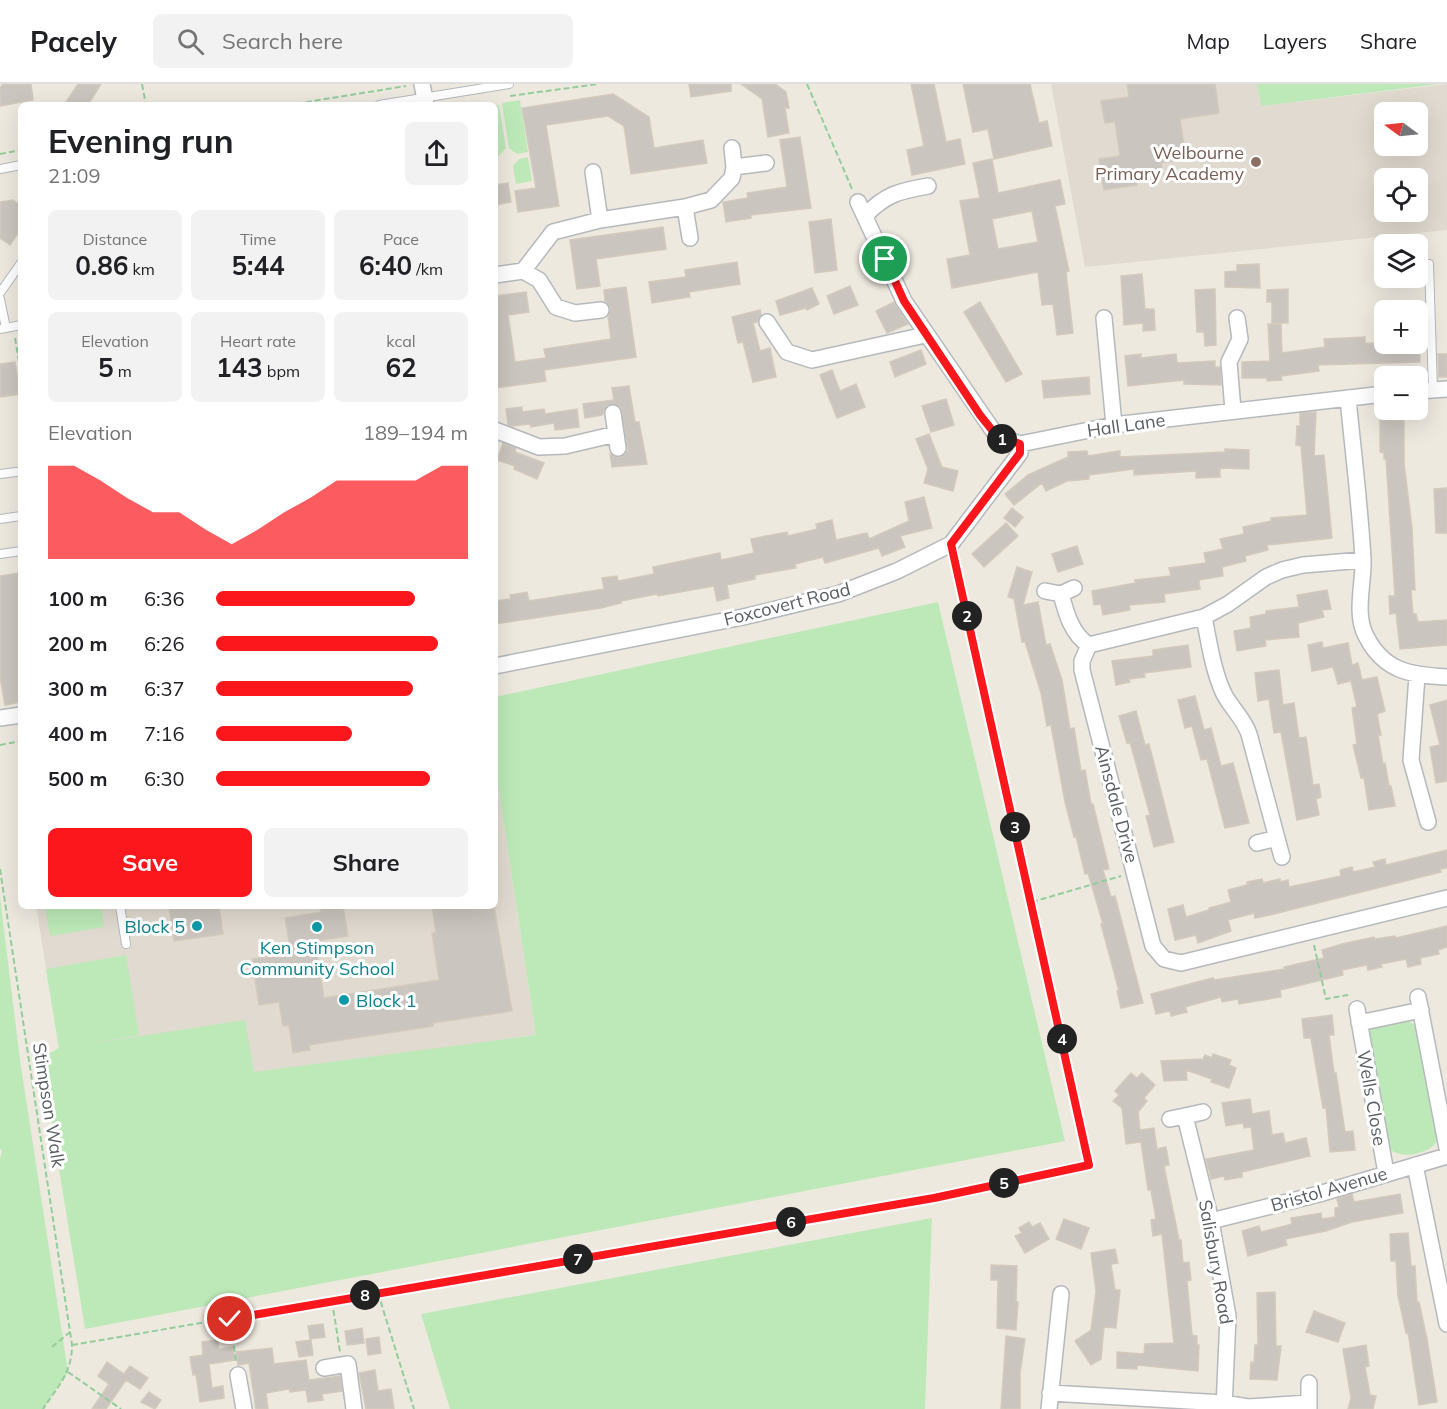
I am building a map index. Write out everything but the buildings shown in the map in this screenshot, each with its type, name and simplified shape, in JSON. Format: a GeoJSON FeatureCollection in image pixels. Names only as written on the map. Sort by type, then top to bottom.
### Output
{"type":"FeatureCollection","features":[{"type":"Feature","properties":{"kind":"street"},"geometry":{"type":"LineString","coordinates":[[498,274],[522,270],[553,232],[600,220],[685,207],[711,200],[732,178],[734,167],[732,148]]}},
{"type":"Feature","properties":{"kind":"street"},"geometry":{"type":"LineString","coordinates":[[734,167],[766,163]]}},
{"type":"Feature","properties":{"kind":"street"},"geometry":{"type":"LineString","coordinates":[[593,172],[600,220]]}},
{"type":"Feature","properties":{"kind":"street"},"geometry":{"type":"LineString","coordinates":[[928,186],[905,190],[861,209],[904,301],[926,335],[996,435],[1020,444]]}},
{"type":"Feature","properties":{"kind":"street"},"geometry":{"type":"LineString","coordinates":[[685,207],[690,238]]}},
{"type":"Feature","properties":{"kind":"street"},"geometry":{"type":"LineString","coordinates":[[522,270],[539,280],[556,307],[575,313],[601,310]]}},
{"type":"Feature","properties":{"kind":"street"},"geometry":{"type":"LineString","coordinates":[[1104,318],[1114,425]]}},
{"type":"Feature","properties":{"kind":"street"},"geometry":{"type":"LineString","coordinates":[[1233,410],[1229,362],[1240,339],[1237,318]]}},
{"type":"Feature","properties":{"kind":"street"},"geometry":{"type":"LineString","coordinates":[[767,322],[787,352],[812,360],[926,335]]}},
{"type":"Feature","properties":{"kind":"street","name":"Hall Lane"},"geometry":{"type":"LineString","coordinates":[[1020,444],[1114,425],[1374,395]]}},
{"type":"Feature","properties":{"kind":"street"},"geometry":{"type":"LineString","coordinates":[[1348,398],[1363,560],[1361,617],[1365,635],[1388,663],[1402,672],[1417,676],[1447,677]]}},
{"type":"Feature","properties":{"kind":"street"},"geometry":{"type":"LineString","coordinates":[[498,431],[538,447],[617,441],[613,413]]}},
{"type":"Feature","properties":{"kind":"street","name":"Foxcovert Road"},"geometry":{"type":"LineString","coordinates":[[498,665],[743,617],[837,594],[897,571],[951,544],[1020,453],[1020,444]]}},
{"type":"Feature","properties":{"kind":"street"},"geometry":{"type":"LineString","coordinates":[[1045,591],[1068,591],[1065,610],[1080,639],[1089,645],[1204,617],[1228,604],[1266,577],[1282,570],[1303,565],[1363,560]]}},
{"type":"Feature","properties":{"kind":"street"},"geometry":{"type":"LineString","coordinates":[[1204,617],[1219,683],[1245,723],[1249,734],[1282,857]]}},
{"type":"Feature","properties":{"kind":"street","name":"Ainsdale Drive"},"geometry":{"type":"LineString","coordinates":[[1089,645],[1082,662],[1082,670],[1154,946],[1160,956],[1169,962],[1181,963],[1447,898]]}},
{"type":"Feature","properties":{"kind":"street"},"geometry":{"type":"LineString","coordinates":[[1417,676],[1410,760],[1428,822]]}},
{"type":"Feature","properties":{"kind":"street"},"geometry":{"type":"LineString","coordinates":[[0,718],[18,715]]}},
{"type":"Feature","properties":{"kind":"street"},"geometry":{"type":"LineString","coordinates":[[1257,843],[1277,838]]}},
{"type":"Feature","properties":{"kind":"street"},"geometry":{"type":"LineString","coordinates":[[1358,1016],[1419,1003],[1447,1149]]}},
{"type":"Feature","properties":{"kind":"street","name":"Wells Close"},"geometry":{"type":"LineString","coordinates":[[1358,1016],[1386,1173]]}},
{"type":"Feature","properties":{"kind":"street","name":"Salisbury Road"},"geometry":{"type":"LineString","coordinates":[[1203,1112],[1177,1118],[1211,1221],[1228,1316],[1224,1406]]}},
{"type":"Feature","properties":{"kind":"street","name":"Bristol Avenue"},"geometry":{"type":"LineString","coordinates":[[1211,1221],[1319,1194],[1447,1156]]}},
{"type":"Feature","properties":{"kind":"street"},"geometry":{"type":"LineString","coordinates":[[1415,1165],[1447,1324]]}},
{"type":"Feature","properties":{"kind":"street"},"geometry":{"type":"LineString","coordinates":[[1061,1294],[1049,1401],[1248,1407],[1309,1406],[1309,1383]]}},
{"type":"Feature","properties":{"kind":"street"},"geometry":{"type":"LineString","coordinates":[[324,1368],[348,1364],[354,1409]]}},
{"type":"Feature","properties":{"kind":"street"},"geometry":{"type":"LineString","coordinates":[[238,1375],[244,1409]]}},
{"type":"Feature","properties":{"kind":"lane"},"geometry":{"type":"LineString","coordinates":[[394,102],[509,84]]}},
{"type":"Feature","properties":{"kind":"lane"},"geometry":{"type":"LineString","coordinates":[[0,169],[18,166]]}},
{"type":"Feature","properties":{"kind":"lane"},"geometry":{"type":"LineString","coordinates":[[1429,264],[1433,390]]}},
{"type":"Feature","properties":{"kind":"lane"},"geometry":{"type":"LineString","coordinates":[[0,293],[18,267]]}},
{"type":"Feature","properties":{"kind":"lane"},"geometry":{"type":"LineString","coordinates":[[0,299],[10,327]]}},
{"type":"Feature","properties":{"kind":"lane"},"geometry":{"type":"LineString","coordinates":[[0,474],[16,472]]}},
{"type":"Feature","properties":{"kind":"lane"},"geometry":{"type":"LineString","coordinates":[[0,519],[18,516]]}},
{"type":"Feature","properties":{"kind":"lane"},"geometry":{"type":"LineString","coordinates":[[0,554],[18,551]]}},
{"type":"Feature","properties":{"kind":"lane"},"geometry":{"type":"LineString","coordinates":[[120,909],[126,944]]}},
{"type":"Feature","properties":{"kind":"path"},"geometry":{"type":"LineString","coordinates":[[142,84],[145,102]]}},
{"type":"Feature","properties":{"kind":"path"},"geometry":{"type":"LineString","coordinates":[[504,97],[598,84]]}},
{"type":"Feature","properties":{"kind":"path"},"geometry":{"type":"LineString","coordinates":[[807,84],[861,209]]}},
{"type":"Feature","properties":{"kind":"path"},"geometry":{"type":"LineString","coordinates":[[307,102],[406,86]]}},
{"type":"Feature","properties":{"kind":"path"},"geometry":{"type":"LineString","coordinates":[[0,154],[18,151]]}},
{"type":"Feature","properties":{"kind":"path"},"geometry":{"type":"LineString","coordinates":[[10,327],[18,361]]}},
{"type":"Feature","properties":{"kind":"path"},"geometry":{"type":"LineString","coordinates":[[72,1344],[934,1198],[1089,1165],[951,544]]}},
{"type":"Feature","properties":{"kind":"path"},"geometry":{"type":"LineString","coordinates":[[0,745],[18,742]]}},
{"type":"Feature","properties":{"kind":"path","name":"Stimpson Walk"},"geometry":{"type":"LineString","coordinates":[[0,869],[72,1344],[72,1362],[68,1372]]}},
{"type":"Feature","properties":{"kind":"path"},"geometry":{"type":"LineString","coordinates":[[1032,902],[1135,872]]}},
{"type":"Feature","properties":{"kind":"path"},"geometry":{"type":"LineString","coordinates":[[1310,930],[1326,999],[1347,995],[1358,1016]]}},
{"type":"Feature","properties":{"kind":"path"},"geometry":{"type":"LineString","coordinates":[[378,1293],[414,1409]]}},
{"type":"Feature","properties":{"kind":"path"},"geometry":{"type":"LineString","coordinates":[[332,1301],[342,1365]]}},
{"type":"Feature","properties":{"kind":"path"},"geometry":{"type":"LineString","coordinates":[[230,1319],[238,1375]]}},
{"type":"Feature","properties":{"kind":"path"},"geometry":{"type":"LineString","coordinates":[[52,1347],[70,1332]]}},
{"type":"Feature","properties":{"kind":"path"},"geometry":{"type":"LineString","coordinates":[[42,1409],[68,1372],[121,1409]]}},
{"type":"Feature","properties":{"kind":"shaded area","name":"Welbourne Primary Academy"},"geometry":{"type":"Polygon","coordinates":[[[1051,84],[1257,84],[1261,106],[1447,84],[1447,230],[1408,234],[1374,234],[1374,237],[1085,267],[1051,84]]]}},
{"type":"Feature","properties":{"kind":"shaded area"},"geometry":{"type":"Polygon","coordinates":[[[498,785],[536,1035],[254,1073],[59,1048],[36,909],[498,909],[498,785]]]}},
{"type":"Feature","properties":{"kind":"green space"},"geometry":{"type":"Polygon","coordinates":[[[1257,84],[1439,84],[1261,106],[1257,84]]]}},
{"type":"Feature","properties":{"kind":"green space"},"geometry":{"type":"Polygon","coordinates":[[[520,100],[528,152],[517,154],[509,148],[502,103],[520,100]]]}},
{"type":"Feature","properties":{"kind":"green space"},"geometry":{"type":"Polygon","coordinates":[[[498,105],[506,148],[499,156],[498,156],[498,105]]]}},
{"type":"Feature","properties":{"kind":"green space"},"geometry":{"type":"Polygon","coordinates":[[[528,157],[532,181],[516,184],[513,166],[519,159],[528,157]]]}},
{"type":"Feature","properties":{"kind":"green space"},"geometry":{"type":"Polygon","coordinates":[[[938,602],[1065,1141],[85,1329],[41,1058],[59,1048],[46,969],[126,955],[139,1035],[89,1044],[245,1020],[254,1072],[536,1035],[498,785],[498,696],[938,602]]]}},
{"type":"Feature","properties":{"kind":"green space"},"geometry":{"type":"Polygon","coordinates":[[[0,897],[20,1060],[68,1372],[43,1409],[0,1409],[0,1159],[2,1150],[0,1149],[0,897]]]}},
{"type":"Feature","properties":{"kind":"green space"},"geometry":{"type":"Polygon","coordinates":[[[46,909],[101,909],[104,927],[50,936],[46,909]]]}},
{"type":"Feature","properties":{"kind":"green space"},"geometry":{"type":"Polygon","coordinates":[[[1408,1021],[1418,1027],[1438,1139],[1429,1149],[1407,1155],[1393,1152],[1388,1148],[1367,1032],[1374,1027],[1408,1021]]]}},
{"type":"Feature","properties":{"kind":"green space"},"geometry":{"type":"Polygon","coordinates":[[[932,1218],[925,1409],[450,1409],[421,1314],[932,1218]]]}},
{"type":"Feature","properties":{"kind":"place","name":"Welbourne Primary Academy"},"geometry":{"type":"Point","coordinates":[1256,162]}},
{"type":"Feature","properties":{"kind":"place","name":"Block 5"},"geometry":{"type":"Point","coordinates":[197,926]}},
{"type":"Feature","properties":{"kind":"place","name":"Ken Stimpson Community School"},"geometry":{"type":"Point","coordinates":[317,927]}},
{"type":"Feature","properties":{"kind":"place","name":"Block 1"},"geometry":{"type":"Point","coordinates":[344,1000]}},
{"type":"Feature","properties":{"kind":"route"},"geometry":{"type":"LineString","coordinates":[[230,1319],[934,1198],[1089,1165],[951,544],[1020,453],[1020,444],[996,435],[980,415],[904,301],[885,259]]}}]}
